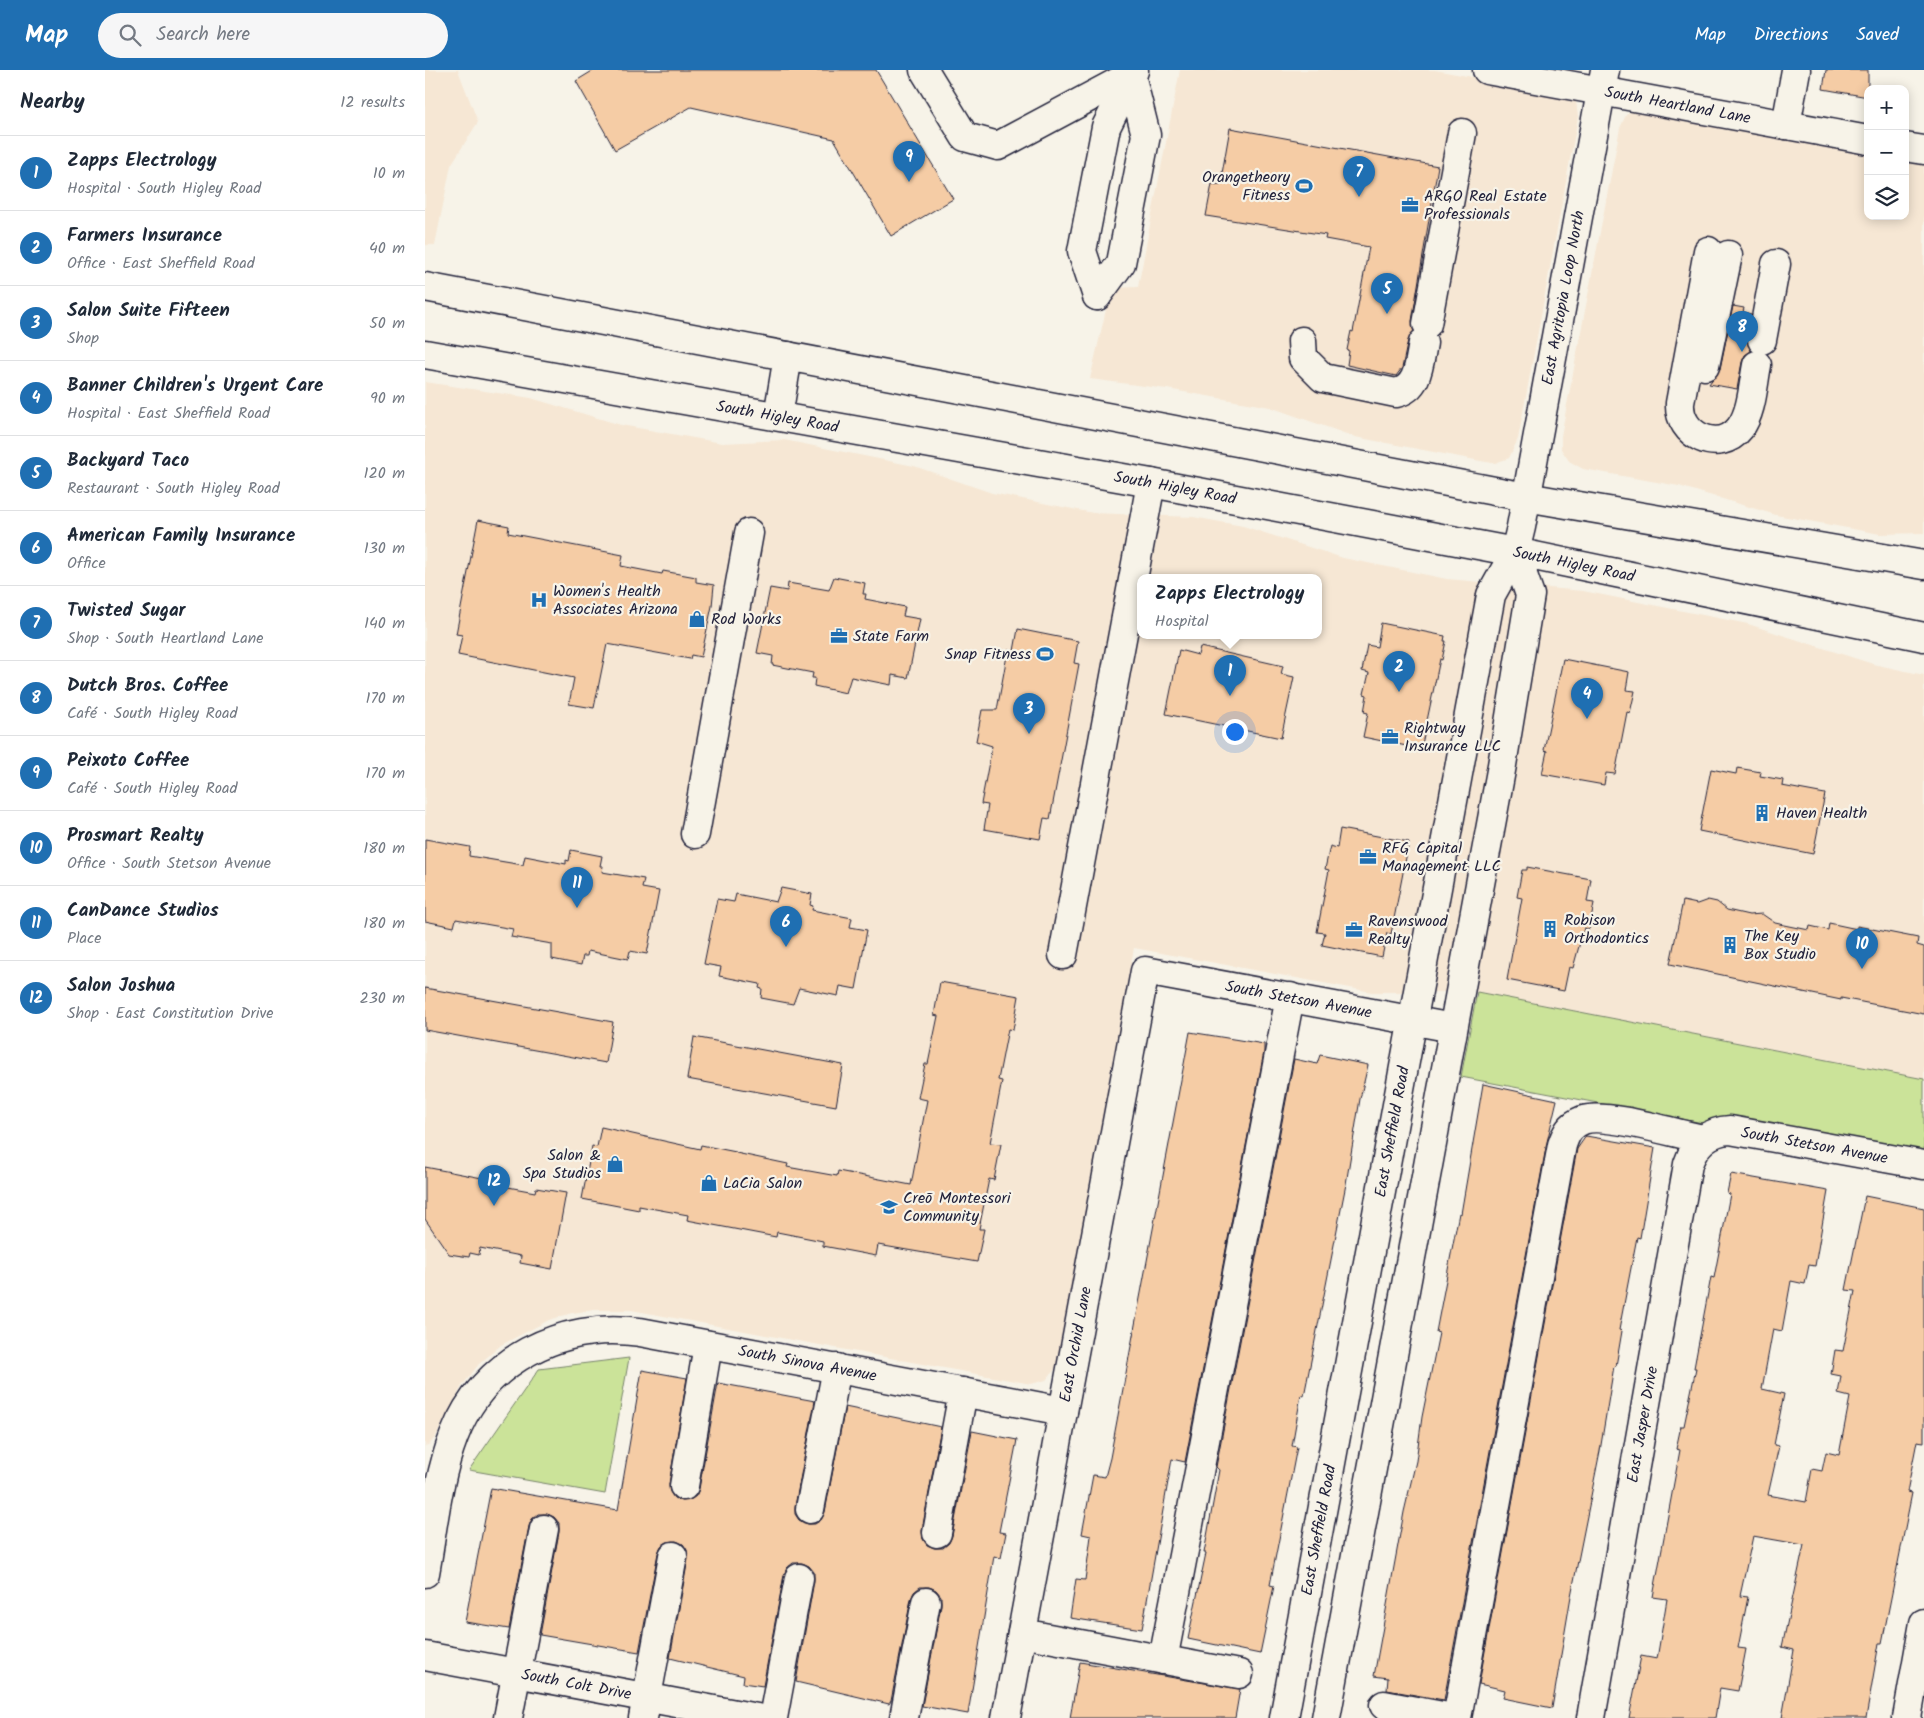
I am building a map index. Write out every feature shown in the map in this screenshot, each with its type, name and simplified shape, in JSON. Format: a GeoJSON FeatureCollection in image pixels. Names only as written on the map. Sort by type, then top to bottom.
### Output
{"type":"FeatureCollection","features":[{"type":"Feature","properties":{"kind":"street"},"geometry":{"type":"LineString","coordinates":[[924,70],[965,137],[998,146],[1133,72]]}},
{"type":"Feature","properties":{"kind":"street","name":"South Heartland Lane"},"geometry":{"type":"LineString","coordinates":[[1487,70],[1603,81],[1786,124],[1864,139]]}},
{"type":"Feature","properties":{"kind":"street"},"geometry":{"type":"LineString","coordinates":[[1786,124],[1796,70]]}},
{"type":"Feature","properties":{"kind":"street"},"geometry":{"type":"LineString","coordinates":[[1133,72],[1146,135],[1121,263],[1097,296],[1082,250],[1106,127],[1133,72]]}},
{"type":"Feature","properties":{"kind":"street","name":"East Agritopia Loop North"},"geometry":{"type":"LineString","coordinates":[[1518,539],[1603,81]]}},
{"type":"Feature","properties":{"kind":"street"},"geometry":{"type":"LineString","coordinates":[[1302,341],[1303,358],[1323,378],[1396,393],[1406,391],[1415,378],[1425,334],[1462,133]]}},
{"type":"Feature","properties":{"kind":"street"},"geometry":{"type":"LineString","coordinates":[[1909,148],[1924,150]]}},
{"type":"Feature","properties":{"kind":"street"},"geometry":{"type":"LineString","coordinates":[[1096,180],[1135,189]]}},
{"type":"Feature","properties":{"kind":"street"},"geometry":{"type":"LineString","coordinates":[[1718,253],[1680,404],[1682,418],[1689,430],[1697,436],[1708,440],[1718,440],[1727,437],[1738,430],[1746,419],[1776,264]]}},
{"type":"Feature","properties":{"kind":"street"},"geometry":{"type":"LineString","coordinates":[[425,287],[1526,498],[1924,565]]}},
{"type":"Feature","properties":{"kind":"street","name":"South Higley Road"},"geometry":{"type":"LineString","coordinates":[[425,354],[1151,483],[1518,539],[1924,637]]}},
{"type":"Feature","properties":{"kind":"street"},"geometry":{"type":"LineString","coordinates":[[778,416],[788,356]]}},
{"type":"Feature","properties":{"kind":"street"},"geometry":{"type":"LineString","coordinates":[[1063,955],[1151,483]]}},
{"type":"Feature","properties":{"kind":"street"},"geometry":{"type":"LineString","coordinates":[[695,834],[749,534]]}},
{"type":"Feature","properties":{"kind":"street"},"geometry":{"type":"LineString","coordinates":[[1326,1718],[1502,765],[1530,596],[1518,539]]}},
{"type":"Feature","properties":{"kind":"street","name":"East Sheffield Road"},"geometry":{"type":"LineString","coordinates":[[1284,1718],[1491,595],[1518,539]]}},
{"type":"Feature","properties":{"kind":"street","name":"South Stetson Avenue"},"geometry":{"type":"LineString","coordinates":[[1145,971],[1453,1028]]}},
{"type":"Feature","properties":{"kind":"street","name":"East Orchid Lane"},"geometry":{"type":"LineString","coordinates":[[1006,1718],[1145,971]]}},
{"type":"Feature","properties":{"kind":"street"},"geometry":{"type":"LineString","coordinates":[[1163,1660],[1290,997]]}},
{"type":"Feature","properties":{"kind":"street"},"geometry":{"type":"LineString","coordinates":[[1457,1718],[1562,1145],[1568,1129],[1584,1120],[1608,1119],[1704,1138]]}},
{"type":"Feature","properties":{"kind":"street","name":"South Stetson Avenue"},"geometry":{"type":"LineString","coordinates":[[1704,1138],[1723,1130],[1737,1131],[1924,1165]]}},
{"type":"Feature","properties":{"kind":"street","name":"East Jasper Drive"},"geometry":{"type":"LineString","coordinates":[[1591,1718],[1688,1164],[1693,1150],[1704,1138]]}},
{"type":"Feature","properties":{"kind":"street","name":"South Sinova Avenue"},"geometry":{"type":"LineString","coordinates":[[425,1573],[434,1474],[458,1425],[482,1388],[515,1359],[554,1339],[582,1332],[611,1330],[640,1332],[1063,1410]]}},
{"type":"Feature","properties":{"kind":"street"},"geometry":{"type":"LineString","coordinates":[[684,1486],[708,1345]]}},
{"type":"Feature","properties":{"kind":"street"},"geometry":{"type":"LineString","coordinates":[[810,1509],[837,1368]]}},
{"type":"Feature","properties":{"kind":"street"},"geometry":{"type":"LineString","coordinates":[[937,1533],[963,1392]]}},
{"type":"Feature","properties":{"kind":"street"},"geometry":{"type":"LineString","coordinates":[[508,1718],[544,1529]]}},
{"type":"Feature","properties":{"kind":"street"},"geometry":{"type":"LineString","coordinates":[[645,1708],[673,1556]]}},
{"type":"Feature","properties":{"kind":"street"},"geometry":{"type":"LineString","coordinates":[[773,1718],[799,1578]]}},
{"type":"Feature","properties":{"kind":"street"},"geometry":{"type":"LineString","coordinates":[[904,1718],[927,1602]]}},
{"type":"Feature","properties":{"kind":"street"},"geometry":{"type":"LineString","coordinates":[[1907,1718],[1924,1624]]}},
{"type":"Feature","properties":{"kind":"street"},"geometry":{"type":"LineString","coordinates":[[1022,1633],[1239,1674]]}},
{"type":"Feature","properties":{"kind":"street","name":"South Colt Drive"},"geometry":{"type":"LineString","coordinates":[[425,1656],[517,1673],[645,1708],[757,1718]]}},
{"type":"Feature","properties":{"kind":"street"},"geometry":{"type":"LineString","coordinates":[[1383,1705],[1453,1718]]}},
{"type":"Feature","properties":{"kind":"shaded area"},"geometry":{"type":"Polygon","coordinates":[[[425,70],[458,70],[478,122],[451,165],[435,245],[425,245],[425,70]]]}},
{"type":"Feature","properties":{"kind":"shaded area"},"geometry":{"type":"Polygon","coordinates":[[[1180,70],[1435,70],[1568,95],[1576,101],[1578,117],[1518,439],[1509,458],[1495,463],[1486,462],[1355,437],[1270,407],[1167,389],[1090,379],[1111,288],[1138,287],[1180,70]]]}},
{"type":"Feature","properties":{"kind":"shaded area"},"geometry":{"type":"Polygon","coordinates":[[[1635,109],[1864,149],[1864,220],[1909,220],[1909,158],[1924,161],[1924,533],[1880,534],[1776,515],[1679,486],[1583,469],[1569,461],[1561,449],[1561,436],[1620,128],[1626,115],[1635,109]]]}},
{"type":"Feature","properties":{"kind":"shaded area"},"geometry":{"type":"Polygon","coordinates":[[[425,382],[531,398],[621,425],[722,443],[784,440],[914,466],[992,493],[1093,513],[1193,517],[1243,526],[1343,558],[1447,579],[1583,591],[1748,624],[1873,664],[1924,675],[1924,1079],[1477,992],[1372,992],[1134,948],[1056,1368],[1046,1380],[1031,1384],[631,1310],[594,1310],[572,1313],[549,1320],[501,1345],[479,1364],[462,1386],[430,1444],[425,1446],[425,382]]]}},
{"type":"Feature","properties":{"kind":"green space"},"geometry":{"type":"Polygon","coordinates":[[[1477,992],[1924,1079],[1924,1165],[1461,1077],[1477,992]]]}},
{"type":"Feature","properties":{"kind":"green space"},"geometry":{"type":"Polygon","coordinates":[[[629,1358],[605,1494],[469,1470],[539,1369],[629,1358]]]}},
{"type":"Feature","properties":{"kind":"building"},"geometry":{"type":"Polygon","coordinates":[[[594,70],[876,70],[953,199],[891,236],[834,139],[691,107],[615,150],[576,81],[594,70]]]}},
{"type":"Feature","properties":{"kind":"building"},"geometry":{"type":"Polygon","coordinates":[[[1826,70],[1868,70],[1868,85],[1864,85],[1864,96],[1823,89],[1826,70]]]}},
{"type":"Feature","properties":{"kind":"building"},"geometry":{"type":"Polygon","coordinates":[[[1230,128],[1438,166],[1412,321],[1414,331],[1408,340],[1402,368],[1396,376],[1347,365],[1349,351],[1347,350],[1351,331],[1353,332],[1369,247],[1325,239],[1326,235],[1206,216],[1212,184],[1220,185],[1230,128]]]}},
{"type":"Feature","properties":{"kind":"building"},"geometry":{"type":"Polygon","coordinates":[[[1733,306],[1744,308],[1743,312],[1751,314],[1747,338],[1751,351],[1745,355],[1742,362],[1737,389],[1709,384],[1720,369],[1733,306]]]}},
{"type":"Feature","properties":{"kind":"building","name":"Women's Health Associates Arizona"},"geometry":{"type":"Polygon","coordinates":[[[478,520],[509,526],[508,533],[623,555],[621,566],[662,574],[663,571],[696,577],[696,582],[714,585],[712,606],[701,657],[691,655],[690,659],[607,644],[594,708],[569,704],[574,678],[458,655],[462,635],[456,634],[478,520]]]}},
{"type":"Feature","properties":{"kind":"building","name":"State Farm"},"geometry":{"type":"Polygon","coordinates":[[[834,577],[865,583],[863,594],[866,594],[865,599],[905,607],[903,616],[920,619],[908,678],[892,675],[891,685],[851,677],[846,693],[814,686],[815,678],[812,678],[813,673],[772,665],[773,656],[757,653],[770,588],[787,591],[788,583],[829,590],[834,577]]]}},
{"type":"Feature","properties":{"kind":"building"},"geometry":{"type":"Polygon","coordinates":[[[1381,623],[1445,636],[1444,641],[1446,641],[1442,660],[1440,659],[1421,749],[1363,737],[1368,713],[1364,712],[1367,695],[1364,694],[1369,673],[1362,671],[1367,645],[1377,647],[1381,623]]]}},
{"type":"Feature","properties":{"kind":"building"},"geometry":{"type":"Polygon","coordinates":[[[1018,629],[1078,641],[1074,663],[1079,664],[1050,819],[1044,818],[1040,839],[984,829],[988,805],[981,804],[992,746],[976,741],[982,710],[997,710],[1008,650],[1014,651],[1018,629]]]}},
{"type":"Feature","properties":{"kind":"building"},"geometry":{"type":"Polygon","coordinates":[[[1200,647],[1283,666],[1281,674],[1294,677],[1281,738],[1166,714],[1179,650],[1198,655],[1200,647]]]}},
{"type":"Feature","properties":{"kind":"building"},"geometry":{"type":"Polygon","coordinates":[[[1563,659],[1629,672],[1626,690],[1635,691],[1630,713],[1627,712],[1615,774],[1606,773],[1604,785],[1542,774],[1547,751],[1544,750],[1563,659]]]}},
{"type":"Feature","properties":{"kind":"building","name":"Haven Health"},"geometry":{"type":"Polygon","coordinates":[[[1737,768],[1761,772],[1760,776],[1783,780],[1782,786],[1825,794],[1813,854],[1699,831],[1711,769],[1736,774],[1737,768]]]}},
{"type":"Feature","properties":{"kind":"building"},"geometry":{"type":"Polygon","coordinates":[[[1340,829],[1409,842],[1391,934],[1387,933],[1382,957],[1322,945],[1325,933],[1317,932],[1329,870],[1325,869],[1330,846],[1337,848],[1340,829]]]}},
{"type":"Feature","properties":{"kind":"building"},"geometry":{"type":"Polygon","coordinates":[[[425,839],[470,847],[469,856],[523,865],[525,856],[566,864],[566,860],[569,861],[571,850],[602,856],[600,866],[603,866],[602,872],[644,879],[642,888],[659,891],[647,954],[630,951],[628,959],[588,951],[587,956],[583,956],[581,965],[552,959],[552,944],[511,937],[513,929],[456,919],[454,927],[425,921],[425,839]]]}},
{"type":"Feature","properties":{"kind":"building","name":"Robison Orthodontics"},"geometry":{"type":"Polygon","coordinates":[[[1527,867],[1591,879],[1587,902],[1594,903],[1589,929],[1584,928],[1573,968],[1569,967],[1564,991],[1507,980],[1522,898],[1517,897],[1522,870],[1527,870],[1527,867]]]}},
{"type":"Feature","properties":{"kind":"building"},"geometry":{"type":"Polygon","coordinates":[[[781,888],[812,894],[810,905],[813,906],[812,910],[852,918],[850,927],[867,930],[856,989],[840,986],[838,996],[799,988],[793,1004],[761,998],[762,989],[759,988],[760,984],[719,976],[721,967],[704,964],[717,899],[734,902],[736,894],[776,902],[781,888]]]}},
{"type":"Feature","properties":{"kind":"building"},"geometry":{"type":"Polygon","coordinates":[[[1708,900],[1717,902],[1727,910],[1749,915],[1762,914],[1775,923],[1809,930],[1810,926],[1828,930],[1829,923],[1857,929],[1857,926],[1918,938],[1917,945],[1924,947],[1924,1014],[1841,998],[1841,1000],[1670,964],[1683,901],[1697,904],[1708,900]]]}},
{"type":"Feature","properties":{"kind":"building"},"geometry":{"type":"Polygon","coordinates":[[[940,982],[1019,996],[1013,1030],[1008,1029],[998,1080],[1002,1081],[990,1143],[1001,1144],[994,1180],[989,1179],[979,1229],[984,1229],[977,1262],[878,1245],[876,1256],[823,1246],[823,1241],[777,1232],[776,1237],[687,1220],[688,1215],[639,1206],[639,1210],[582,1199],[592,1146],[597,1147],[601,1127],[700,1149],[701,1145],[736,1152],[788,1164],[787,1167],[837,1176],[838,1171],[911,1185],[927,1100],[918,1098],[925,1064],[928,1064],[938,1016],[934,1015],[940,982]]]}},
{"type":"Feature","properties":{"kind":"building"},"geometry":{"type":"Polygon","coordinates":[[[425,988],[613,1022],[606,1063],[425,1030],[425,988]]]}},
{"type":"Feature","properties":{"kind":"building"},"geometry":{"type":"Polygon","coordinates":[[[1190,1032],[1264,1044],[1264,1052],[1185,1462],[1172,1459],[1142,1629],[1070,1618],[1076,1579],[1085,1580],[1091,1536],[1082,1534],[1093,1475],[1105,1477],[1110,1458],[1190,1032]]]}},
{"type":"Feature","properties":{"kind":"building"},"geometry":{"type":"Polygon","coordinates":[[[694,1037],[843,1065],[836,1106],[687,1079],[694,1037]]]}},
{"type":"Feature","properties":{"kind":"building"},"geometry":{"type":"Polygon","coordinates":[[[1320,1055],[1368,1065],[1304,1396],[1301,1395],[1292,1446],[1297,1447],[1270,1585],[1274,1586],[1260,1654],[1188,1639],[1206,1553],[1204,1553],[1219,1470],[1216,1467],[1294,1059],[1317,1064],[1320,1055]]]}},
{"type":"Feature","properties":{"kind":"building"},"geometry":{"type":"Polygon","coordinates":[[[1483,1084],[1557,1100],[1547,1142],[1444,1700],[1387,1690],[1388,1678],[1374,1676],[1404,1512],[1416,1461],[1422,1417],[1439,1333],[1436,1332],[1459,1213],[1461,1214],[1483,1084]]]}},
{"type":"Feature","properties":{"kind":"building"},"geometry":{"type":"Polygon","coordinates":[[[1586,1136],[1655,1148],[1640,1238],[1637,1237],[1619,1330],[1622,1331],[1616,1366],[1614,1366],[1552,1708],[1503,1698],[1505,1690],[1479,1684],[1577,1149],[1586,1136]]]}},
{"type":"Feature","properties":{"kind":"building"},"geometry":{"type":"Polygon","coordinates":[[[425,1167],[482,1178],[481,1182],[535,1192],[536,1188],[566,1193],[552,1269],[520,1263],[521,1256],[480,1248],[479,1255],[470,1253],[469,1257],[449,1254],[425,1219],[425,1167]]]}},
{"type":"Feature","properties":{"kind":"building"},"geometry":{"type":"Polygon","coordinates":[[[1731,1174],[1828,1191],[1815,1266],[1809,1265],[1805,1284],[1791,1281],[1782,1331],[1773,1329],[1762,1389],[1784,1394],[1774,1445],[1779,1446],[1768,1495],[1806,1502],[1812,1469],[1822,1471],[1826,1452],[1839,1455],[1850,1397],[1838,1394],[1841,1376],[1831,1374],[1835,1350],[1843,1351],[1855,1291],[1846,1290],[1865,1196],[1924,1208],[1924,1442],[1917,1441],[1907,1492],[1912,1493],[1882,1643],[1879,1643],[1866,1718],[1782,1718],[1794,1650],[1782,1647],[1804,1545],[1753,1536],[1740,1596],[1748,1597],[1738,1648],[1746,1649],[1738,1691],[1720,1688],[1715,1718],[1629,1718],[1641,1656],[1657,1659],[1667,1599],[1653,1597],[1680,1450],[1676,1449],[1681,1426],[1684,1426],[1696,1368],[1694,1368],[1711,1277],[1714,1278],[1730,1194],[1727,1193],[1731,1174]]]}},
{"type":"Feature","properties":{"kind":"building"},"geometry":{"type":"Polygon","coordinates":[[[642,1370],[687,1378],[669,1484],[670,1492],[674,1498],[681,1501],[690,1500],[696,1496],[699,1489],[718,1383],[815,1401],[795,1506],[795,1514],[799,1520],[808,1524],[815,1524],[821,1520],[825,1512],[845,1407],[941,1427],[922,1530],[923,1539],[927,1545],[934,1548],[943,1548],[949,1543],[952,1536],[972,1431],[1017,1440],[999,1532],[1006,1533],[1001,1558],[994,1556],[968,1714],[922,1706],[941,1605],[941,1596],[936,1590],[929,1587],[920,1587],[914,1592],[911,1599],[889,1704],[796,1682],[814,1581],[814,1572],[809,1566],[802,1563],[793,1563],[787,1568],[784,1575],[763,1686],[743,1683],[744,1676],[670,1658],[688,1559],[687,1550],[683,1544],[676,1541],[667,1542],[661,1546],[658,1553],[639,1652],[540,1635],[559,1532],[559,1523],[554,1517],[547,1514],[538,1514],[532,1519],[529,1526],[509,1629],[465,1622],[491,1488],[618,1510],[642,1370]]]}},
{"type":"Feature","properties":{"kind":"building"},"geometry":{"type":"Polygon","coordinates":[[[1080,1662],[1240,1689],[1235,1718],[1070,1718],[1080,1662]]]}},
{"type":"Feature","properties":{"kind":"place","name":"Peixoto Coffee"},"geometry":{"type":"Point","coordinates":[909,182]}},
{"type":"Feature","properties":{"kind":"place","name":"Orangetheory Fitness"},"geometry":{"type":"Point","coordinates":[1304,186]}},
{"type":"Feature","properties":{"kind":"place","name":"Twisted Sugar"},"geometry":{"type":"Point","coordinates":[1359,197]}},
{"type":"Feature","properties":{"kind":"place","name":"ARGO Real Estate Professionals"},"geometry":{"type":"Point","coordinates":[1410,205]}},
{"type":"Feature","properties":{"kind":"place","name":"Backyard Taco"},"geometry":{"type":"Point","coordinates":[1387,314]}},
{"type":"Feature","properties":{"kind":"place","name":"Dutch Bros. Coffee"},"geometry":{"type":"Point","coordinates":[1742,352]}},
{"type":"Feature","properties":{"kind":"place","name":"Women's Health Associates Arizona"},"geometry":{"type":"Point","coordinates":[539,600]}},
{"type":"Feature","properties":{"kind":"place","name":"Rod Works"},"geometry":{"type":"Point","coordinates":[697,619]}},
{"type":"Feature","properties":{"kind":"place","name":"State Farm"},"geometry":{"type":"Point","coordinates":[839,636]}},
{"type":"Feature","properties":{"kind":"place","name":"Snap Fitness"},"geometry":{"type":"Point","coordinates":[1045,654]}},
{"type":"Feature","properties":{"kind":"place","name":"Farmers Insurance"},"geometry":{"type":"Point","coordinates":[1399,692]}},
{"type":"Feature","properties":{"kind":"place","name":"Zapps Electrology"},"geometry":{"type":"Point","coordinates":[1230,696]}},
{"type":"Feature","properties":{"kind":"place","name":"Banner Children's Urgent Care"},"geometry":{"type":"Point","coordinates":[1587,719]}},
{"type":"Feature","properties":{"kind":"place","name":"Salon Suite Fifteen"},"geometry":{"type":"Point","coordinates":[1029,734]}},
{"type":"Feature","properties":{"kind":"place","name":"Rightway Insurance LLC"},"geometry":{"type":"Point","coordinates":[1390,737]}},
{"type":"Feature","properties":{"kind":"place","name":"Haven Health"},"geometry":{"type":"Point","coordinates":[1762,813]}},
{"type":"Feature","properties":{"kind":"place","name":"RFG Capital Management LLC"},"geometry":{"type":"Point","coordinates":[1368,857]}},
{"type":"Feature","properties":{"kind":"place","name":"CanDance Studios"},"geometry":{"type":"Point","coordinates":[577,908]}},
{"type":"Feature","properties":{"kind":"place","name":"Robison Orthodontics"},"geometry":{"type":"Point","coordinates":[1550,929]}},
{"type":"Feature","properties":{"kind":"place","name":"Ravenswood Realty"},"geometry":{"type":"Point","coordinates":[1354,930]}},
{"type":"Feature","properties":{"kind":"place","name":"The Key Box Studio"},"geometry":{"type":"Point","coordinates":[1730,945]}},
{"type":"Feature","properties":{"kind":"place","name":"American Family Insurance"},"geometry":{"type":"Point","coordinates":[786,947]}},
{"type":"Feature","properties":{"kind":"place","name":"Prosmart Realty"},"geometry":{"type":"Point","coordinates":[1862,969]}},
{"type":"Feature","properties":{"kind":"place","name":"Salon & Spa Studios"},"geometry":{"type":"Point","coordinates":[615,1164]}},
{"type":"Feature","properties":{"kind":"place","name":"LaCia Salon"},"geometry":{"type":"Point","coordinates":[709,1183]}},
{"type":"Feature","properties":{"kind":"place","name":"Salon Joshua"},"geometry":{"type":"Point","coordinates":[494,1206]}},
{"type":"Feature","properties":{"kind":"place","name":"Creō Montessori Community"},"geometry":{"type":"Point","coordinates":[889,1207]}}]}
